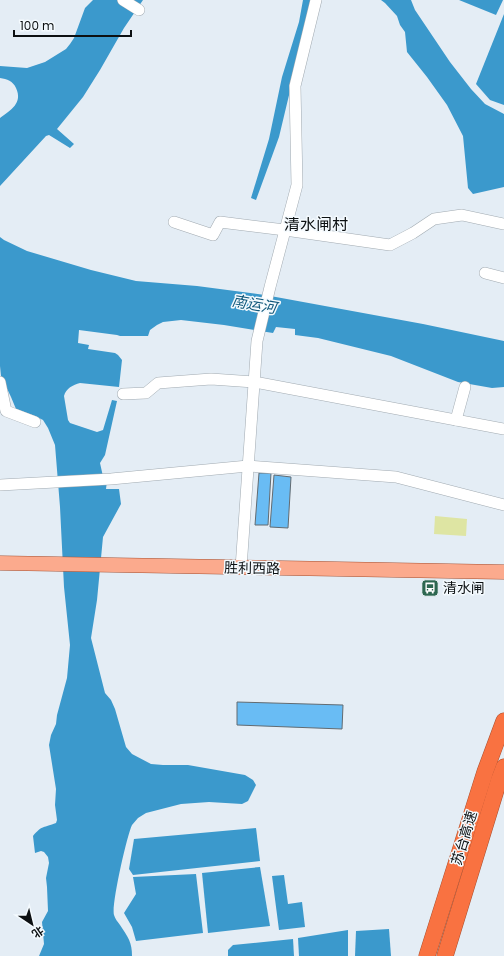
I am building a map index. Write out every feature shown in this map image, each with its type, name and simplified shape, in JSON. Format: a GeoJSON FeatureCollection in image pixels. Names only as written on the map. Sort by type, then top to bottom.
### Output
{"type":"FeatureCollection","features":[{"type":"Feature","properties":{"kind":"highway","name":"苏台高速"},"geometry":{"type":"LineString","coordinates":[[427,956],[485,772],[504,720]]}},
{"type":"Feature","properties":{"kind":"highway","name":"苏台高速"},"geometry":{"type":"LineString","coordinates":[[445,956],[504,767]]}},
{"type":"Feature","properties":{"kind":"main road","name":"胜利西路"},"geometry":{"type":"LineString","coordinates":[[0,554],[59,560]]}},
{"type":"Feature","properties":{"kind":"main road","name":"胜利西路"},"geometry":{"type":"LineString","coordinates":[[0,563],[59,560],[241,563],[504,563]]}},
{"type":"Feature","properties":{"kind":"main road","name":"胜利西路"},"geometry":{"type":"LineString","coordinates":[[241,563],[504,572]]}},
{"type":"Feature","properties":{"kind":"street"},"geometry":{"type":"LineString","coordinates":[[123,0],[139,10]]}},
{"type":"Feature","properties":{"kind":"street"},"geometry":{"type":"LineString","coordinates":[[241,563],[257,341],[297,185],[295,86],[316,0]]}},
{"type":"Feature","properties":{"kind":"street"},"geometry":{"type":"LineString","coordinates":[[174,222],[213,234],[220,222],[390,245],[413,233],[434,219],[462,215],[503,224]]}},
{"type":"Feature","properties":{"kind":"street"},"geometry":{"type":"LineString","coordinates":[[485,273],[504,278]]}},
{"type":"Feature","properties":{"kind":"street"},"geometry":{"type":"LineString","coordinates":[[122,394],[146,393],[158,383],[211,379],[254,382],[504,429]]}},
{"type":"Feature","properties":{"kind":"street"},"geometry":{"type":"LineString","coordinates":[[0,382],[6,411],[35,422]]}},
{"type":"Feature","properties":{"kind":"street"},"geometry":{"type":"LineString","coordinates":[[456,420],[465,387]]}},
{"type":"Feature","properties":{"kind":"street"},"geometry":{"type":"LineString","coordinates":[[0,485],[111,479],[248,466],[396,477],[504,505]]}},
{"type":"Feature","properties":{"kind":"green space"},"geometry":{"type":"Polygon","coordinates":[[[435,516],[467,519],[466,536],[434,534],[435,516]]]}},
{"type":"Feature","properties":{"kind":"water"},"geometry":{"type":"Polygon","coordinates":[[[93,0],[143,0],[124,28],[83,97],[57,129],[74,144],[70,148],[49,135],[46,136],[0,186],[0,118],[15,106],[18,93],[11,82],[0,78],[0,66],[27,68],[45,62],[66,49],[74,38],[85,8],[93,0]]]}},
{"type":"Feature","properties":{"kind":"water"},"geometry":{"type":"Polygon","coordinates":[[[303,0],[316,0],[295,70],[279,137],[256,200],[251,198],[269,139],[282,77],[299,22],[303,0]]]}},
{"type":"Feature","properties":{"kind":"water"},"geometry":{"type":"Polygon","coordinates":[[[381,0],[411,0],[415,10],[450,62],[471,89],[485,104],[504,114],[504,187],[473,194],[468,188],[463,136],[447,105],[407,52],[405,32],[400,25],[397,16],[381,0]]]}},
{"type":"Feature","properties":{"kind":"water"},"geometry":{"type":"Polygon","coordinates":[[[459,0],[503,0],[496,15],[459,0]]]}},
{"type":"Feature","properties":{"kind":"water"},"geometry":{"type":"Polygon","coordinates":[[[504,14],[504,105],[490,100],[476,84],[504,14]]]}},
{"type":"Feature","properties":{"kind":"water","name":"南运河"},"geometry":{"type":"Polygon","coordinates":[[[0,237],[27,251],[91,270],[136,281],[197,286],[265,295],[423,324],[504,341],[504,387],[492,388],[458,382],[391,356],[318,338],[295,335],[295,329],[276,327],[273,333],[181,320],[163,322],[150,330],[148,336],[120,336],[79,330],[78,343],[89,345],[88,349],[115,353],[122,360],[119,387],[80,383],[68,389],[64,396],[68,420],[70,423],[97,432],[103,430],[112,400],[117,401],[105,455],[100,463],[104,481],[107,481],[106,489],[119,489],[121,504],[103,537],[97,600],[91,638],[105,693],[111,700],[115,709],[126,747],[132,754],[151,764],[188,765],[245,775],[253,780],[256,785],[248,801],[242,804],[209,802],[181,804],[146,813],[138,818],[132,825],[120,870],[114,915],[129,940],[132,956],[39,956],[44,944],[42,922],[48,911],[46,878],[49,863],[48,857],[44,852],[41,851],[35,853],[33,836],[41,828],[56,823],[57,820],[55,805],[56,789],[49,745],[51,735],[56,724],[67,678],[70,645],[64,587],[55,445],[43,420],[16,409],[1,376],[0,237]]]}},
{"type":"Feature","properties":{"kind":"water"},"geometry":{"type":"Polygon","coordinates":[[[256,828],[260,861],[133,875],[129,869],[134,839],[256,828]]]}},
{"type":"Feature","properties":{"kind":"water"},"geometry":{"type":"Polygon","coordinates":[[[260,867],[270,926],[208,933],[202,873],[260,867]]]}},
{"type":"Feature","properties":{"kind":"water"},"geometry":{"type":"Polygon","coordinates":[[[196,874],[203,933],[136,941],[132,927],[124,913],[136,894],[133,877],[196,874]]]}},
{"type":"Feature","properties":{"kind":"water"},"geometry":{"type":"Polygon","coordinates":[[[284,875],[288,904],[302,902],[305,927],[279,930],[272,876],[284,875]]]}},
{"type":"Feature","properties":{"kind":"water"},"geometry":{"type":"Polygon","coordinates":[[[389,929],[391,956],[355,956],[356,931],[389,929]]]}},
{"type":"Feature","properties":{"kind":"water"},"geometry":{"type":"Polygon","coordinates":[[[348,930],[348,956],[299,956],[298,938],[348,930]]]}},
{"type":"Feature","properties":{"kind":"water"},"geometry":{"type":"Polygon","coordinates":[[[293,939],[294,956],[228,956],[228,950],[233,945],[293,939]]]}},
{"type":"Feature","properties":{"kind":"building"},"geometry":{"type":"Polygon","coordinates":[[[259,473],[271,473],[268,525],[255,525],[259,473]]]}},
{"type":"Feature","properties":{"kind":"building"},"geometry":{"type":"Polygon","coordinates":[[[274,475],[291,477],[288,528],[270,527],[274,475]]]}},
{"type":"Feature","properties":{"kind":"building"},"geometry":{"type":"Polygon","coordinates":[[[237,702],[343,705],[342,729],[237,725],[237,702]]]}},
{"type":"Feature","properties":{"kind":"place","name":"清水闸"},"geometry":{"type":"Point","coordinates":[430,588]}},
{"type":"Feature","properties":{"kind":"district","name":"清水闸村"},"geometry":{"type":"Point","coordinates":[316,224]}}]}
